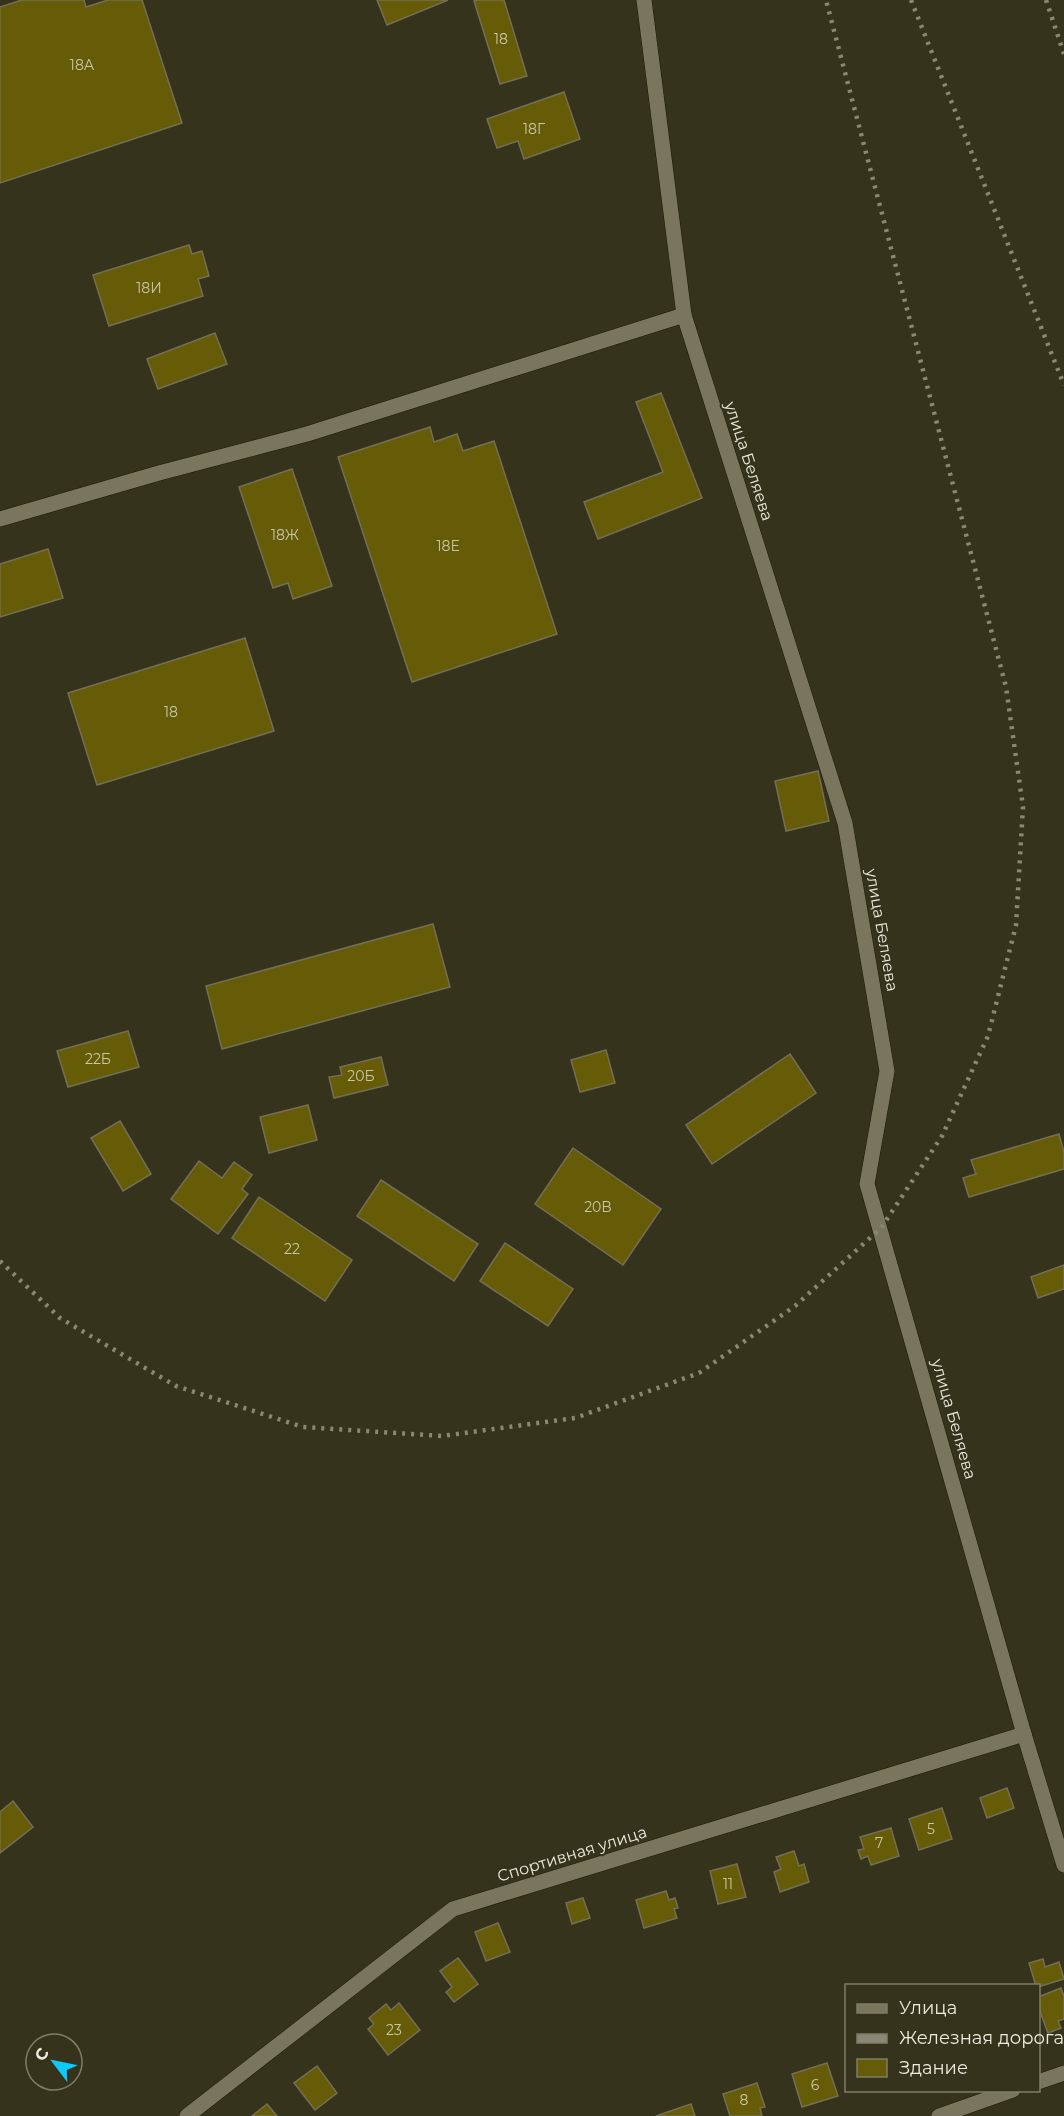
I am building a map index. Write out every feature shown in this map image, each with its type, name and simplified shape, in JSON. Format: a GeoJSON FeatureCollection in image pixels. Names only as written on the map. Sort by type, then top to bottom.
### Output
{"type":"FeatureCollection","features":[{"type":"Feature","properties":{"kind":"street","name":"улица Беляева"},"geometry":{"type":"LineString","coordinates":[[644,0],[684,315],[845,823],[887,1071],[867,1184],[885,1239],[1024,1734],[1064,1864]]}},
{"type":"Feature","properties":{"kind":"street"},"geometry":{"type":"LineString","coordinates":[[0,519],[159,472],[307,434],[684,315]]}},
{"type":"Feature","properties":{"kind":"street","name":"Спортивная улица"},"geometry":{"type":"LineString","coordinates":[[188,2116],[453,1909],[1024,1734]]}},
{"type":"Feature","properties":{"kind":"street"},"geometry":{"type":"LineString","coordinates":[[1040,2081],[1064,2073]]}},
{"type":"Feature","properties":{"kind":"street"},"geometry":{"type":"LineString","coordinates":[[939,2116],[1011,2092]]}},
{"type":"Feature","properties":{"kind":"building"},"geometry":{"type":"Polygon","coordinates":[[[22,0],[84,0],[86,7],[108,0],[142,0],[182,123],[0,183],[0,7],[22,0]]]}},
{"type":"Feature","properties":{"kind":"building"},"geometry":{"type":"Polygon","coordinates":[[[377,0],[448,0],[387,25],[377,0]]]}},
{"type":"Feature","properties":{"kind":"building"},"geometry":{"type":"Polygon","coordinates":[[[504,0],[527,76],[500,84],[474,1],[504,0]]]}},
{"type":"Feature","properties":{"kind":"building"},"geometry":{"type":"Polygon","coordinates":[[[564,92],[580,139],[524,159],[518,141],[497,148],[487,119],[564,92]]]}},
{"type":"Feature","properties":{"kind":"building"},"geometry":{"type":"Polygon","coordinates":[[[189,245],[192,254],[202,251],[209,276],[198,279],[203,296],[109,326],[93,275],[189,245]]]}},
{"type":"Feature","properties":{"kind":"building"},"geometry":{"type":"Polygon","coordinates":[[[215,333],[227,364],[158,389],[147,359],[215,333]]]}},
{"type":"Feature","properties":{"kind":"building"},"geometry":{"type":"Polygon","coordinates":[[[661,393],[702,498],[598,539],[584,502],[663,472],[636,402],[661,393]]]}},
{"type":"Feature","properties":{"kind":"building"},"geometry":{"type":"Polygon","coordinates":[[[430,427],[434,442],[457,434],[463,451],[494,441],[557,634],[412,682],[338,457],[430,427]]]}},
{"type":"Feature","properties":{"kind":"building"},"geometry":{"type":"Polygon","coordinates":[[[292,469],[332,586],[293,599],[288,583],[273,588],[239,487],[292,469]]]}},
{"type":"Feature","properties":{"kind":"building"},"geometry":{"type":"Polygon","coordinates":[[[48,549],[63,598],[0,617],[0,564],[48,549]]]}},
{"type":"Feature","properties":{"kind":"building"},"geometry":{"type":"Polygon","coordinates":[[[245,638],[274,731],[97,785],[68,693],[245,638]]]}},
{"type":"Feature","properties":{"kind":"building"},"geometry":{"type":"Polygon","coordinates":[[[818,771],[829,821],[786,831],[775,781],[818,771]]]}},
{"type":"Feature","properties":{"kind":"building"},"geometry":{"type":"Polygon","coordinates":[[[433,924],[450,987],[222,1049],[206,986],[433,924]]]}},
{"type":"Feature","properties":{"kind":"building"},"geometry":{"type":"Polygon","coordinates":[[[128,1031],[139,1067],[68,1087],[57,1051],[128,1031]]]}},
{"type":"Feature","properties":{"kind":"building"},"geometry":{"type":"Polygon","coordinates":[[[606,1050],[615,1083],[580,1092],[571,1060],[606,1050]]]}},
{"type":"Feature","properties":{"kind":"building"},"geometry":{"type":"Polygon","coordinates":[[[790,1054],[816,1093],[712,1164],[686,1125],[790,1054]]]}},
{"type":"Feature","properties":{"kind":"building"},"geometry":{"type":"Polygon","coordinates":[[[381,1057],[388,1085],[334,1098],[329,1077],[342,1075],[340,1067],[381,1057]]]}},
{"type":"Feature","properties":{"kind":"building"},"geometry":{"type":"Polygon","coordinates":[[[308,1105],[317,1140],[269,1153],[260,1117],[308,1105]]]}},
{"type":"Feature","properties":{"kind":"building"},"geometry":{"type":"Polygon","coordinates":[[[120,1121],[151,1174],[123,1191],[91,1138],[120,1121]]]}},
{"type":"Feature","properties":{"kind":"building"},"geometry":{"type":"Polygon","coordinates":[[[1059,1134],[1064,1152],[1064,1169],[969,1197],[963,1178],[976,1174],[971,1160],[1059,1134]]]}},
{"type":"Feature","properties":{"kind":"building"},"geometry":{"type":"Polygon","coordinates":[[[573,1148],[661,1209],[623,1265],[535,1204],[573,1148]]]}},
{"type":"Feature","properties":{"kind":"building"},"geometry":{"type":"Polygon","coordinates":[[[199,1161],[222,1178],[234,1162],[252,1175],[242,1189],[248,1194],[218,1234],[171,1199],[199,1161]]]}},
{"type":"Feature","properties":{"kind":"building"},"geometry":{"type":"Polygon","coordinates":[[[381,1180],[478,1244],[454,1281],[357,1216],[381,1180]]]}},
{"type":"Feature","properties":{"kind":"building"},"geometry":{"type":"Polygon","coordinates":[[[259,1197],[352,1260],[325,1301],[232,1238],[259,1197]]]}},
{"type":"Feature","properties":{"kind":"building"},"geometry":{"type":"Polygon","coordinates":[[[505,1243],[573,1289],[548,1326],[480,1281],[505,1243]]]}},
{"type":"Feature","properties":{"kind":"building"},"geometry":{"type":"Polygon","coordinates":[[[1064,1265],[1064,1289],[1038,1298],[1031,1277],[1064,1265]]]}},
{"type":"Feature","properties":{"kind":"building"},"geometry":{"type":"Polygon","coordinates":[[[1007,1788],[1014,1808],[987,1818],[980,1798],[1007,1788]]]}},
{"type":"Feature","properties":{"kind":"building"},"geometry":{"type":"Polygon","coordinates":[[[13,1801],[33,1827],[0,1853],[0,1812],[13,1801]]]}},
{"type":"Feature","properties":{"kind":"building"},"geometry":{"type":"Polygon","coordinates":[[[942,1808],[952,1839],[919,1850],[909,1819],[942,1808]]]}},
{"type":"Feature","properties":{"kind":"building"},"geometry":{"type":"Polygon","coordinates":[[[891,1828],[899,1856],[871,1865],[868,1856],[861,1859],[858,1850],[864,1849],[860,1837],[891,1828]]]}},
{"type":"Feature","properties":{"kind":"building"},"geometry":{"type":"Polygon","coordinates":[[[794,1851],[799,1866],[804,1864],[809,1882],[780,1892],[774,1872],[781,1869],[776,1857],[794,1851]]]}},
{"type":"Feature","properties":{"kind":"building"},"geometry":{"type":"Polygon","coordinates":[[[737,1864],[746,1897],[718,1904],[710,1871],[737,1864]]]}},
{"type":"Feature","properties":{"kind":"building"},"geometry":{"type":"Polygon","coordinates":[[[666,1891],[669,1900],[675,1898],[678,1908],[674,1909],[677,1918],[644,1928],[636,1900],[666,1891]]]}},
{"type":"Feature","properties":{"kind":"building"},"geometry":{"type":"Polygon","coordinates":[[[583,1898],[590,1918],[572,1924],[566,1903],[583,1898]]]}},
{"type":"Feature","properties":{"kind":"building"},"geometry":{"type":"Polygon","coordinates":[[[498,1923],[510,1952],[486,1961],[475,1932],[498,1923]]]}},
{"type":"Feature","properties":{"kind":"building"},"geometry":{"type":"Polygon","coordinates":[[[458,1958],[478,1984],[454,2002],[446,1992],[452,1987],[440,1971],[458,1958]]]}},
{"type":"Feature","properties":{"kind":"building"},"geometry":{"type":"Polygon","coordinates":[[[1043,1959],[1045,1967],[1059,1962],[1064,1979],[1040,1986],[1040,1984],[1035,1984],[1029,1963],[1043,1959]]]}},
{"type":"Feature","properties":{"kind":"building"},"geometry":{"type":"Polygon","coordinates":[[[1061,1988],[1064,1996],[1064,2019],[1058,2021],[1061,2028],[1048,2033],[1040,2011],[1040,1996],[1061,1988]]]}},
{"type":"Feature","properties":{"kind":"building"},"geometry":{"type":"Polygon","coordinates":[[[399,2003],[420,2030],[388,2055],[368,2029],[374,2024],[369,2018],[386,2004],[391,2010],[399,2003]]]}},
{"type":"Feature","properties":{"kind":"building"},"geometry":{"type":"Polygon","coordinates":[[[827,2063],[838,2096],[802,2107],[792,2074],[827,2063]]]}},
{"type":"Feature","properties":{"kind":"building"},"geometry":{"type":"Polygon","coordinates":[[[317,2066],[337,2093],[315,2110],[294,2083],[317,2066]]]}},
{"type":"Feature","properties":{"kind":"building"},"geometry":{"type":"Polygon","coordinates":[[[757,2083],[765,2107],[760,2108],[762,2116],[730,2116],[723,2094],[757,2083]]]}},
{"type":"Feature","properties":{"kind":"building"},"geometry":{"type":"Polygon","coordinates":[[[267,2104],[277,2116],[252,2116],[267,2104]]]}},
{"type":"Feature","properties":{"kind":"building"},"geometry":{"type":"Polygon","coordinates":[[[691,2104],[695,2116],[656,2116],[691,2104]]]}},
{"type":"Feature","properties":{"kind":"railway"},"geometry":{"type":"LineString","coordinates":[[0,1261],[60,1318],[176,1386],[303,1427],[442,1436],[575,1418],[699,1373],[795,1306],[881,1228],[942,1136],[988,1036],[1016,925],[1023,807],[1006,687],[826,0]]}},
{"type":"Feature","properties":{"kind":"railway"},"geometry":{"type":"LineString","coordinates":[[911,0],[1064,385]]}},
{"type":"Feature","properties":{"kind":"railway"},"geometry":{"type":"LineString","coordinates":[[1046,0],[1064,54]]}}]}
